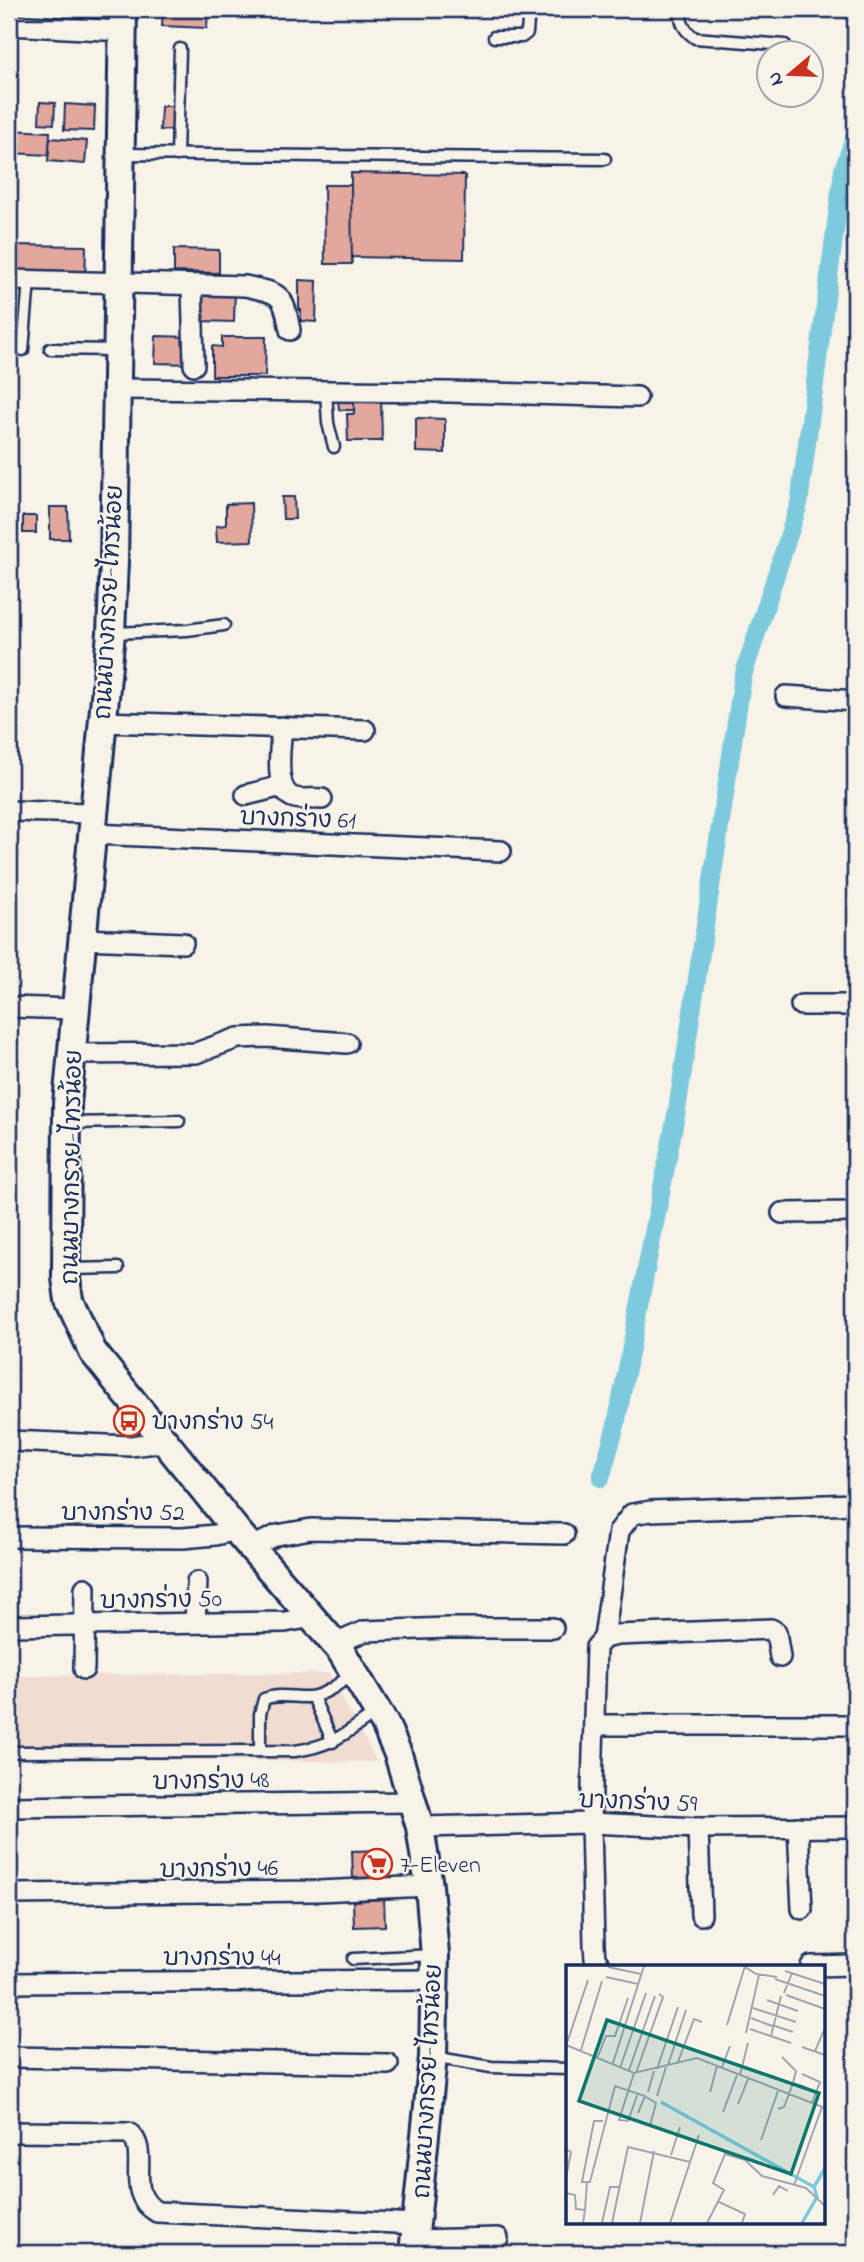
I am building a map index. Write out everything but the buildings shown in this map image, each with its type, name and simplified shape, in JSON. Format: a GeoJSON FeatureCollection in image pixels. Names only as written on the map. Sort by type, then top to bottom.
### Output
{"type":"FeatureCollection","features":[{"type":"Feature","properties":{"kind":"main road","name":"ถนนบางกรวย-ไทรน้อย"},"geometry":{"type":"LineString","coordinates":[[123,20],[111,633],[66,1123],[66,1269],[69,1300],[93,1352],[164,1442],[313,1617],[355,1672],[398,1754],[417,1815],[429,1886],[435,1968],[433,2057],[415,2239]]}},
{"type":"Feature","properties":{"kind":"street"},"geometry":{"type":"LineString","coordinates":[[9,25],[123,20]]}},
{"type":"Feature","properties":{"kind":"street"},"geometry":{"type":"LineString","coordinates":[[9,280],[245,286],[274,292],[282,299],[290,330]]}},
{"type":"Feature","properties":{"kind":"street"},"geometry":{"type":"LineString","coordinates":[[192,285],[194,365]]}},
{"type":"Feature","properties":{"kind":"street"},"geometry":{"type":"LineString","coordinates":[[117,389],[449,391],[637,397]]}},
{"type":"Feature","properties":{"kind":"street"},"geometry":{"type":"LineString","coordinates":[[786,696],[855,701]]}},
{"type":"Feature","properties":{"kind":"street"},"geometry":{"type":"LineString","coordinates":[[102,722],[365,730]]}},
{"type":"Feature","properties":{"kind":"street"},"geometry":{"type":"LineString","coordinates":[[282,727],[282,786],[295,798],[322,799]]}},
{"type":"Feature","properties":{"kind":"street"},"geometry":{"type":"LineString","coordinates":[[246,795],[282,786]]}},
{"type":"Feature","properties":{"kind":"street","name":"บางกร่าง 61"},"geometry":{"type":"LineString","coordinates":[[9,811],[93,824],[501,851]]}},
{"type":"Feature","properties":{"kind":"street"},"geometry":{"type":"LineString","coordinates":[[82,939],[183,943]]}},
{"type":"Feature","properties":{"kind":"street"},"geometry":{"type":"LineString","coordinates":[[801,1005],[855,1005]]}},
{"type":"Feature","properties":{"kind":"street"},"geometry":{"type":"LineString","coordinates":[[9,1007],[75,1009]]}},
{"type":"Feature","properties":{"kind":"street"},"geometry":{"type":"LineString","coordinates":[[72,1054],[196,1053],[238,1038],[267,1037],[347,1043]]}},
{"type":"Feature","properties":{"kind":"street"},"geometry":{"type":"LineString","coordinates":[[782,1213],[855,1212]]}},
{"type":"Feature","properties":{"kind":"street"},"geometry":{"type":"LineString","coordinates":[[9,1441],[120,1446],[164,1442]]}},
{"type":"Feature","properties":{"kind":"street"},"geometry":{"type":"LineString","coordinates":[[600,1965],[595,1959],[594,1945],[591,1822],[595,1655],[596,1647],[604,1638],[619,1531],[632,1514],[651,1511],[855,1504]]}},
{"type":"Feature","properties":{"kind":"street","name":"บางกร่าง 52"},"geometry":{"type":"LineString","coordinates":[[9,1537],[183,1538],[215,1535],[244,1538],[312,1529],[564,1534]]}},
{"type":"Feature","properties":{"kind":"street"},"geometry":{"type":"LineString","coordinates":[[195,1623],[197,1583]]}},
{"type":"Feature","properties":{"kind":"street"},"geometry":{"type":"LineString","coordinates":[[84,1669],[85,1588]]}},
{"type":"Feature","properties":{"kind":"street","name":"บางกร่าง 50"},"geometry":{"type":"LineString","coordinates":[[9,1626],[285,1622],[313,1617]]}},
{"type":"Feature","properties":{"kind":"street"},"geometry":{"type":"LineString","coordinates":[[334,1644],[365,1631],[553,1628]]}},
{"type":"Feature","properties":{"kind":"street"},"geometry":{"type":"LineString","coordinates":[[604,1638],[617,1635],[771,1629],[776,1632],[780,1657]]}},
{"type":"Feature","properties":{"kind":"street"},"geometry":{"type":"LineString","coordinates":[[594,1725],[855,1725]]}},
{"type":"Feature","properties":{"kind":"street","name":"บางกร่าง 48"},"geometry":{"type":"LineString","coordinates":[[9,1807],[417,1815]]}},
{"type":"Feature","properties":{"kind":"street","name":"บางกร่าง 59"},"geometry":{"type":"LineString","coordinates":[[417,1815],[698,1828],[855,1827]]}},
{"type":"Feature","properties":{"kind":"street"},"geometry":{"type":"LineString","coordinates":[[698,1828],[701,1915]]}},
{"type":"Feature","properties":{"kind":"street"},"geometry":{"type":"LineString","coordinates":[[798,1828],[803,1909]]}},
{"type":"Feature","properties":{"kind":"street","name":"บางกร่าง 46"},"geometry":{"type":"LineString","coordinates":[[9,1894],[292,1892],[429,1886]]}},
{"type":"Feature","properties":{"kind":"street"},"geometry":{"type":"LineString","coordinates":[[826,1966],[855,1965]]}},
{"type":"Feature","properties":{"kind":"street","name":"บางกร่าง 44"},"geometry":{"type":"LineString","coordinates":[[9,1983],[435,1968]]}},
{"type":"Feature","properties":{"kind":"street"},"geometry":{"type":"LineString","coordinates":[[9,2057],[388,2064]]}},
{"type":"Feature","properties":{"kind":"street"},"geometry":{"type":"LineString","coordinates":[[9,2132],[129,2133],[135,2137],[140,2195],[149,2207],[157,2211],[415,2239],[498,2238]]}},
{"type":"Feature","properties":{"kind":"lane"},"geometry":{"type":"LineString","coordinates":[[494,37],[522,37],[527,33],[529,9]]}},
{"type":"Feature","properties":{"kind":"lane"},"geometry":{"type":"LineString","coordinates":[[681,9],[680,21],[686,31],[695,38],[756,43]]}},
{"type":"Feature","properties":{"kind":"lane"},"geometry":{"type":"LineString","coordinates":[[177,155],[180,48]]}},
{"type":"Feature","properties":{"kind":"lane"},"geometry":{"type":"LineString","coordinates":[[121,154],[605,159]]}},
{"type":"Feature","properties":{"kind":"lane"},"geometry":{"type":"LineString","coordinates":[[23,350],[29,281]]}},
{"type":"Feature","properties":{"kind":"lane"},"geometry":{"type":"LineString","coordinates":[[50,349],[118,350]]}},
{"type":"Feature","properties":{"kind":"lane"},"geometry":{"type":"LineString","coordinates":[[326,391],[328,423],[334,447]]}},
{"type":"Feature","properties":{"kind":"lane"},"geometry":{"type":"LineString","coordinates":[[111,633],[187,630],[224,625]]}},
{"type":"Feature","properties":{"kind":"lane"},"geometry":{"type":"LineString","coordinates":[[66,1123],[179,1121]]}},
{"type":"Feature","properties":{"kind":"lane"},"geometry":{"type":"LineString","coordinates":[[66,1269],[118,1268]]}},
{"type":"Feature","properties":{"kind":"lane"},"geometry":{"type":"LineString","coordinates":[[260,1751],[260,1714],[264,1699],[313,1696],[330,1689],[355,1672]]}},
{"type":"Feature","properties":{"kind":"lane"},"geometry":{"type":"LineString","coordinates":[[313,1696],[333,1742]]}},
{"type":"Feature","properties":{"kind":"lane"},"geometry":{"type":"LineString","coordinates":[[9,1752],[306,1749],[333,1742],[378,1712]]}},
{"type":"Feature","properties":{"kind":"lane"},"geometry":{"type":"LineString","coordinates":[[353,1959],[435,1968]]}},
{"type":"Feature","properties":{"kind":"lane"},"geometry":{"type":"LineString","coordinates":[[433,2057],[491,2067],[566,2069]]}},
{"type":"Feature","properties":{"kind":"shaded area"},"geometry":{"type":"Polygon","coordinates":[[[329,1673],[377,1762],[9,1758],[9,1676],[329,1673]]]}},
{"type":"Feature","properties":{"kind":"waterway"},"geometry":{"type":"LineString","coordinates":[[601,1478],[616,1425],[677,1110],[743,676],[799,504],[843,170],[855,135]]}},
{"type":"Feature","properties":{"kind":"place","name":"บางกร่าง 54"},"geometry":{"type":"Point","coordinates":[129,1421]}},
{"type":"Feature","properties":{"kind":"place","name":"7-Eleven"},"geometry":{"type":"Point","coordinates":[377,1864]}}]}
